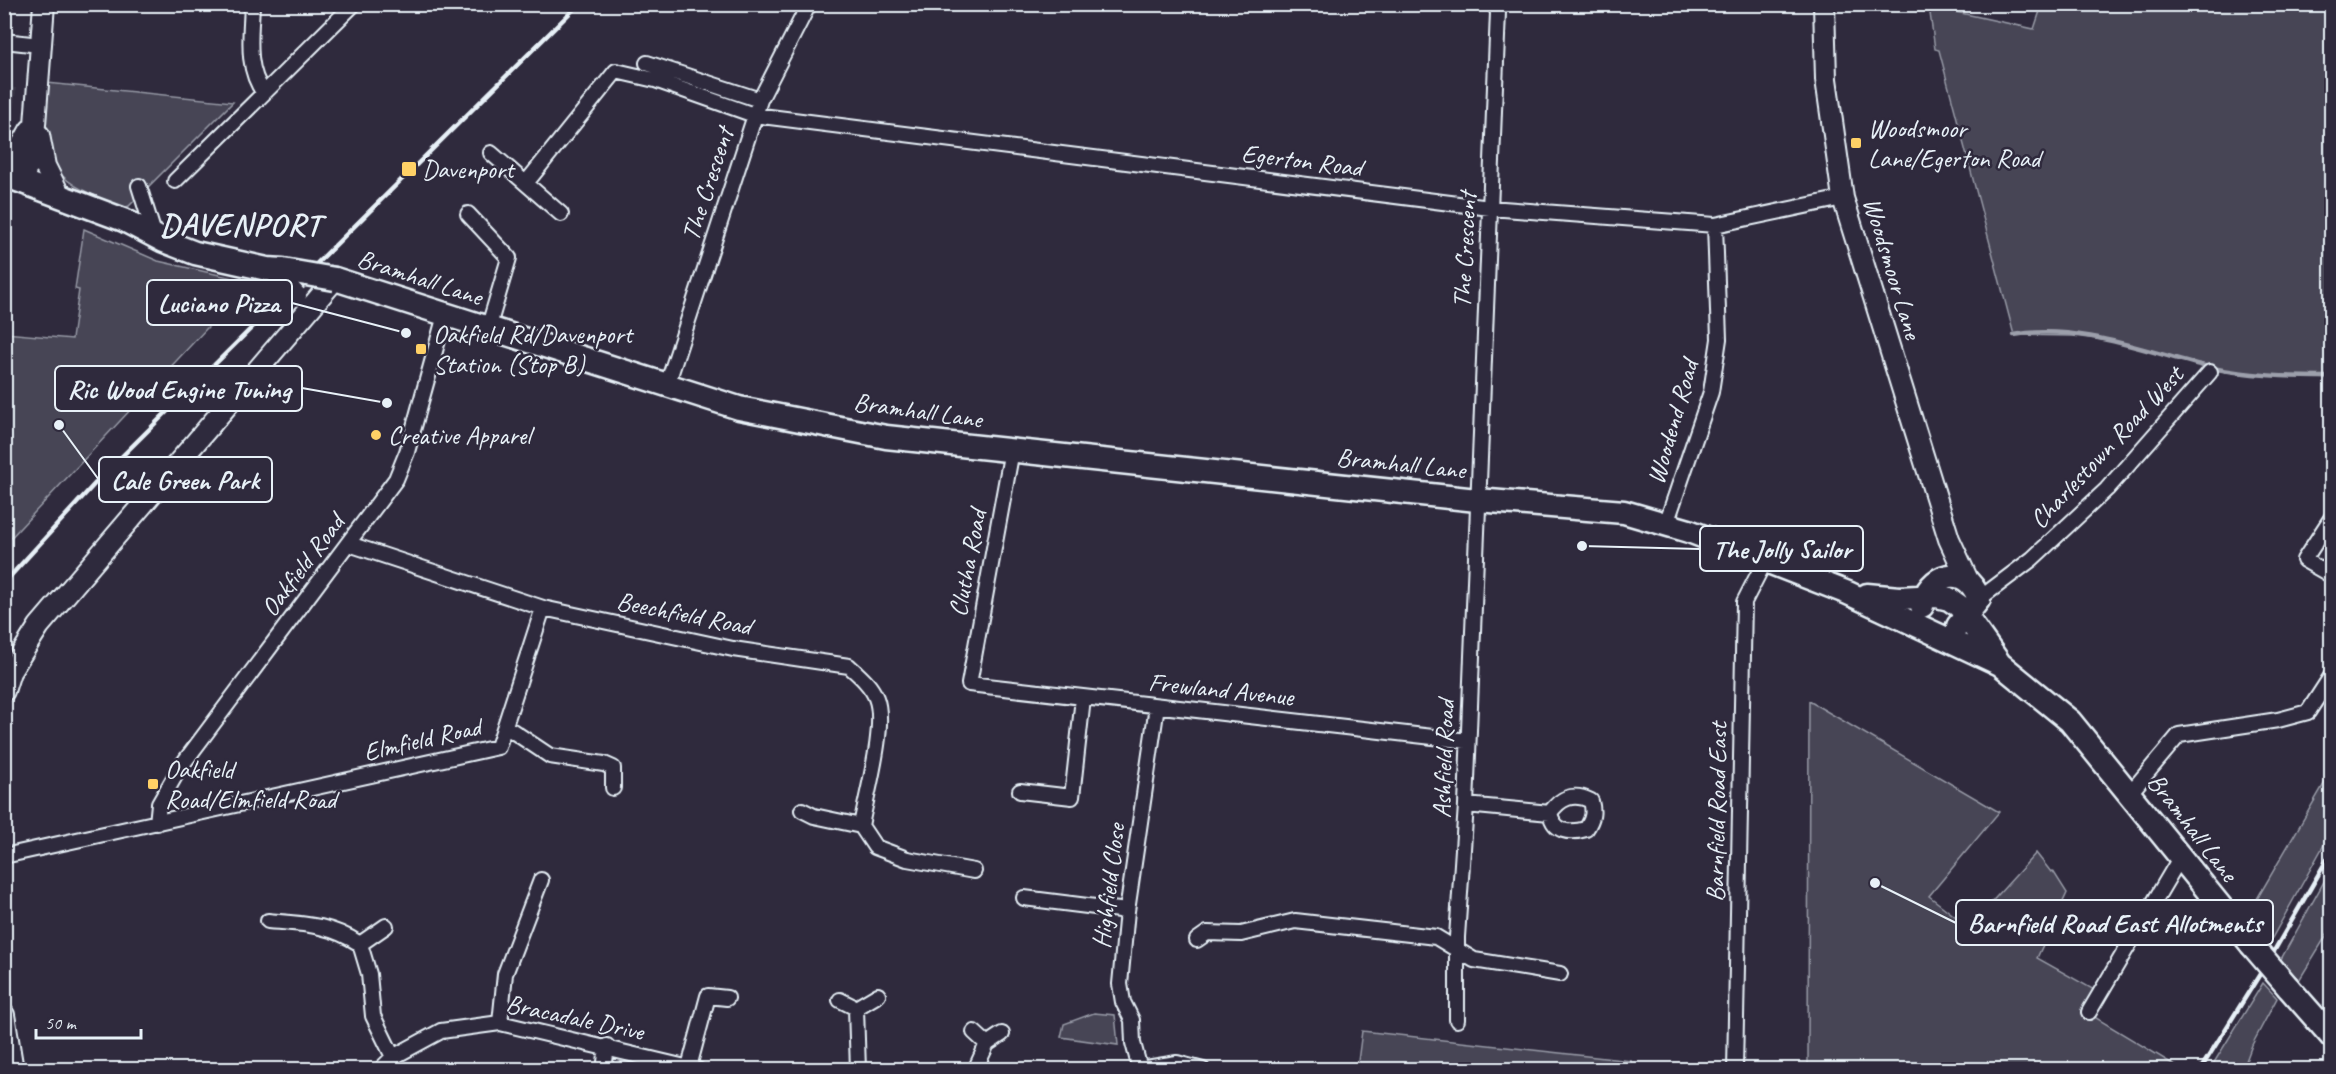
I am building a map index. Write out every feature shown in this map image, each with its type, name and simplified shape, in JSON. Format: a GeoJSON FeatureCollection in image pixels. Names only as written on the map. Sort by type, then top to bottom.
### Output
{"type":"FeatureCollection","features":[{"type":"Feature","properties":{"kind":"main road","name":"Bramhall Lane"},"geometry":{"type":"LineString","coordinates":[[11,177],[124,220],[156,237],[195,253],[276,271],[335,279],[388,294],[445,315],[753,413],[886,437],[1477,500],[1624,512],[1666,524],[1848,593],[2000,664],[2070,721],[2250,944],[2331,1037]]}},
{"type":"Feature","properties":{"kind":"main road"},"geometry":{"type":"LineString","coordinates":[[1925,628],[1921,616],[1924,597],[1940,580],[1952,576],[1967,578]]}},
{"type":"Feature","properties":{"kind":"main road","name":"Bramhall Lane"},"geometry":{"type":"LineString","coordinates":[[1967,578],[1974,586],[1972,608],[2000,664]]}},
{"type":"Feature","properties":{"kind":"main road","name":"Bramhall Lane"},"geometry":{"type":"LineString","coordinates":[[1848,593],[1899,598],[1949,599],[1972,608]]}},
{"type":"Feature","properties":{"kind":"main road"},"geometry":{"type":"LineString","coordinates":[[1947,640],[1972,608]]}},
{"type":"Feature","properties":{"kind":"street"},"geometry":{"type":"LineString","coordinates":[[11,177],[33,151],[44,4]]}},
{"type":"Feature","properties":{"kind":"street"},"geometry":{"type":"LineString","coordinates":[[252,4],[253,75],[264,93]]}},
{"type":"Feature","properties":{"kind":"street"},"geometry":{"type":"LineString","coordinates":[[175,181],[354,4]]}},
{"type":"Feature","properties":{"kind":"street","name":"The Crescent"},"geometry":{"type":"LineString","coordinates":[[667,385],[754,115],[809,4]]}},
{"type":"Feature","properties":{"kind":"street","name":"The Crescent"},"geometry":{"type":"LineString","coordinates":[[1477,500],[1498,12],[1494,4]]}},
{"type":"Feature","properties":{"kind":"street","name":"Woodsmoor Lane"},"geometry":{"type":"LineString","coordinates":[[1824,4],[1827,79],[1844,198],[1863,269],[1949,539],[1967,578]]}},
{"type":"Feature","properties":{"kind":"street"},"geometry":{"type":"LineString","coordinates":[[4,40],[40,45]]}},
{"type":"Feature","properties":{"kind":"street"},"geometry":{"type":"LineString","coordinates":[[647,63],[760,100]]}},
{"type":"Feature","properties":{"kind":"street","name":"Egerton Road"},"geometry":{"type":"LineString","coordinates":[[526,183],[616,71],[655,80],[754,115],[1490,208],[1715,225],[1844,198]]}},
{"type":"Feature","properties":{"kind":"street"},"geometry":{"type":"LineString","coordinates":[[35,118],[45,166],[59,194]]}},
{"type":"Feature","properties":{"kind":"street"},"geometry":{"type":"LineString","coordinates":[[491,153],[561,214]]}},
{"type":"Feature","properties":{"kind":"street"},"geometry":{"type":"LineString","coordinates":[[139,186],[156,237]]}},
{"type":"Feature","properties":{"kind":"street"},"geometry":{"type":"LineString","coordinates":[[468,214],[509,258],[488,329]]}},
{"type":"Feature","properties":{"kind":"street","name":"Woodend Road"},"geometry":{"type":"LineString","coordinates":[[1666,524],[1711,392],[1719,339],[1715,225]]}},
{"type":"Feature","properties":{"kind":"street"},"geometry":{"type":"LineString","coordinates":[[276,271],[296,296],[297,311],[290,333]]}},
{"type":"Feature","properties":{"kind":"street"},"geometry":{"type":"LineString","coordinates":[[4,691],[10,672],[39,626],[335,279]]}},
{"type":"Feature","properties":{"kind":"street","name":"Oakfield Road"},"geometry":{"type":"LineString","coordinates":[[157,823],[159,804],[179,769],[396,479],[407,452],[445,315]]}},
{"type":"Feature","properties":{"kind":"street","name":"Charlestown Road West"},"geometry":{"type":"LineString","coordinates":[[1972,608],[2032,559],[2107,489],[2210,372]]}},
{"type":"Feature","properties":{"kind":"street","name":"Clutha Road"},"geometry":{"type":"LineString","coordinates":[[969,684],[1012,450]]}},
{"type":"Feature","properties":{"kind":"street","name":"Ashfield Road"},"geometry":{"type":"LineString","coordinates":[[1457,1020],[1477,500]]}},
{"type":"Feature","properties":{"kind":"street"},"geometry":{"type":"LineString","coordinates":[[2331,517],[2304,560],[2331,576]]}},
{"type":"Feature","properties":{"kind":"street"},"geometry":{"type":"LineString","coordinates":[[1940,580],[1949,539]]}},
{"type":"Feature","properties":{"kind":"street","name":"Beechfield Road"},"geometry":{"type":"LineString","coordinates":[[349,544],[543,608],[733,649],[849,666],[861,677],[875,697],[879,712],[878,733],[861,826]]}},
{"type":"Feature","properties":{"kind":"street","name":"Barnfield Road East"},"geometry":{"type":"LineString","coordinates":[[1735,1070],[1744,602],[1765,561]]}},
{"type":"Feature","properties":{"kind":"street","name":"Elmfield Road"},"geometry":{"type":"LineString","coordinates":[[4,856],[498,747],[543,608]]}},
{"type":"Feature","properties":{"kind":"street"},"geometry":{"type":"LineString","coordinates":[[2130,793],[2179,735],[2278,720],[2308,712],[2331,675]]}},
{"type":"Feature","properties":{"kind":"street","name":"Frewland Avenue"},"geometry":{"type":"LineString","coordinates":[[969,684],[1468,741]]}},
{"type":"Feature","properties":{"kind":"street"},"geometry":{"type":"LineString","coordinates":[[1020,791],[1072,797],[1083,698]]}},
{"type":"Feature","properties":{"kind":"street","name":"Highfield Close"},"geometry":{"type":"LineString","coordinates":[[1156,706],[1127,911],[1120,984],[1123,1002],[1132,1020],[1133,1043],[1141,1069],[1177,1063],[1203,1070]]}},
{"type":"Feature","properties":{"kind":"street"},"geometry":{"type":"LineString","coordinates":[[505,726],[550,756],[604,764],[613,768],[613,788]]}},
{"type":"Feature","properties":{"kind":"street"},"geometry":{"type":"LineString","coordinates":[[1466,805],[1550,813]]}},
{"type":"Feature","properties":{"kind":"street"},"geometry":{"type":"LineString","coordinates":[[802,810],[814,816],[861,826],[875,847],[907,859],[974,871]]}},
{"type":"Feature","properties":{"kind":"street"},"geometry":{"type":"LineString","coordinates":[[2089,1012],[2180,858]]}},
{"type":"Feature","properties":{"kind":"street"},"geometry":{"type":"LineString","coordinates":[[500,1023],[505,974],[541,880]]}},
{"type":"Feature","properties":{"kind":"street"},"geometry":{"type":"LineString","coordinates":[[1024,898],[1127,911]]}},
{"type":"Feature","properties":{"kind":"street"},"geometry":{"type":"LineString","coordinates":[[268,921],[310,924],[341,931],[360,944],[369,974],[373,1016],[393,1057]]}},
{"type":"Feature","properties":{"kind":"street"},"geometry":{"type":"LineString","coordinates":[[1197,940],[1207,933],[1241,934],[1295,921],[1436,937],[1474,960],[1560,974]]}},
{"type":"Feature","properties":{"kind":"street"},"geometry":{"type":"LineString","coordinates":[[360,944],[386,926]]}},
{"type":"Feature","properties":{"kind":"street"},"geometry":{"type":"LineString","coordinates":[[856,1008],[879,995]]}},
{"type":"Feature","properties":{"kind":"street"},"geometry":{"type":"LineString","coordinates":[[693,1068],[708,996],[727,998]]}},
{"type":"Feature","properties":{"kind":"street"},"geometry":{"type":"LineString","coordinates":[[840,1000],[856,1008]]}},
{"type":"Feature","properties":{"kind":"street"},"geometry":{"type":"LineString","coordinates":[[856,1008],[858,1070]]}},
{"type":"Feature","properties":{"kind":"street"},"geometry":{"type":"LineString","coordinates":[[4,1015],[13,1070]]}},
{"type":"Feature","properties":{"kind":"street","name":"Bracadale Drive"},"geometry":{"type":"LineString","coordinates":[[380,1070],[393,1057],[441,1031],[500,1023],[607,1046],[693,1068]]}},
{"type":"Feature","properties":{"kind":"street"},"geometry":{"type":"LineString","coordinates":[[974,1032],[987,1044]]}},
{"type":"Feature","properties":{"kind":"street"},"geometry":{"type":"LineString","coordinates":[[975,1070],[987,1044],[1002,1034]]}},
{"type":"Feature","properties":{"kind":"street"},"geometry":{"type":"LineString","coordinates":[[604,1070],[607,1046]]}},
{"type":"Feature","properties":{"kind":"shaded area"},"geometry":{"type":"Polygon","coordinates":[[[2042,5],[2331,5],[2331,379],[2225,372],[2120,342],[2073,336],[2014,335],[1939,50],[1935,49],[1929,6],[2034,29],[2042,5]]]}},
{"type":"Feature","properties":{"kind":"shaded area"},"geometry":{"type":"Polygon","coordinates":[[[47,83],[233,102],[129,206],[124,208],[79,188],[58,171],[47,140],[45,116],[47,83]]]}},
{"type":"Feature","properties":{"kind":"shaded area"},"geometry":{"type":"Polygon","coordinates":[[[4,87],[16,88],[11,134],[5,133],[4,87]]]}},
{"type":"Feature","properties":{"kind":"shaded area"},"geometry":{"type":"Polygon","coordinates":[[[84,229],[158,261],[250,282],[5,544],[5,333],[72,339],[79,290],[75,289],[84,229]]]}},
{"type":"Feature","properties":{"kind":"shaded area"},"geometry":{"type":"Polygon","coordinates":[[[1809,701],[1999,812],[1929,896],[1969,927],[2036,853],[2051,872],[2053,871],[2067,893],[2037,958],[2098,992],[2091,1015],[2181,1069],[1808,1070],[1809,701]]]}},
{"type":"Feature","properties":{"kind":"shaded area"},"geometry":{"type":"Polygon","coordinates":[[[2331,772],[2331,832],[2267,947],[2243,923],[2331,772]]]}},
{"type":"Feature","properties":{"kind":"shaded area"},"geometry":{"type":"Polygon","coordinates":[[[2331,869],[2331,928],[2298,982],[2280,961],[2331,869]]]}},
{"type":"Feature","properties":{"kind":"shaded area"},"geometry":{"type":"Polygon","coordinates":[[[2263,983],[2277,998],[2252,1045],[2243,1069],[2210,1069],[2263,983]]]}},
{"type":"Feature","properties":{"kind":"shaded area"},"geometry":{"type":"Polygon","coordinates":[[[1094,1013],[1115,1015],[1118,1045],[1061,1037],[1064,1024],[1094,1013]]]}},
{"type":"Feature","properties":{"kind":"shaded area"},"geometry":{"type":"Polygon","coordinates":[[[1362,1031],[1631,1061],[1629,1070],[1357,1069],[1362,1031]]]}},
{"type":"Feature","properties":{"kind":"waterway"},"geometry":{"type":"LineString","coordinates":[[2014,335],[2038,332],[2087,336],[2223,370],[2269,375],[2332,377]]}},
{"type":"Feature","properties":{"kind":"waterway"},"geometry":{"type":"LineString","coordinates":[[1625,1070],[1626,1065]]}},
{"type":"Feature","properties":{"kind":"railway"},"geometry":{"type":"LineString","coordinates":[[4,583],[100,478],[579,4]]}},
{"type":"Feature","properties":{"kind":"railway"},"geometry":{"type":"LineString","coordinates":[[2200,1070],[2270,958],[2332,851]]}},
{"type":"Feature","properties":{"kind":"place","name":"Woodsmoor Lane/Egerton Road"},"geometry":{"type":"Point","coordinates":[1856,143]}},
{"type":"Feature","properties":{"kind":"place","name":"Davenport"},"geometry":{"type":"Point","coordinates":[409,169]}},
{"type":"Feature","properties":{"kind":"place","name":"Luciano Pizza"},"geometry":{"type":"Point","coordinates":[406,333]}},
{"type":"Feature","properties":{"kind":"place","name":"Oakfield Rd/Davenport Station (Stop B)"},"geometry":{"type":"Point","coordinates":[421,349]}},
{"type":"Feature","properties":{"kind":"place","name":"Ric Wood Engine Tuning"},"geometry":{"type":"Point","coordinates":[387,403]}},
{"type":"Feature","properties":{"kind":"place","name":"Cale Green Park"},"geometry":{"type":"Point","coordinates":[59,425]}},
{"type":"Feature","properties":{"kind":"place","name":"Creative Apparel"},"geometry":{"type":"Point","coordinates":[376,435]}},
{"type":"Feature","properties":{"kind":"place","name":"The Jolly Sailor"},"geometry":{"type":"Point","coordinates":[1582,546]}},
{"type":"Feature","properties":{"kind":"place","name":"Oakfield Road/Elmfield Road"},"geometry":{"type":"Point","coordinates":[153,784]}},
{"type":"Feature","properties":{"kind":"place","name":"Barnfield Road East Allotments"},"geometry":{"type":"Point","coordinates":[1875,883]}},
{"type":"Feature","properties":{"kind":"district","name":"DAVENPORT"},"geometry":{"type":"Point","coordinates":[241,224]}}]}
